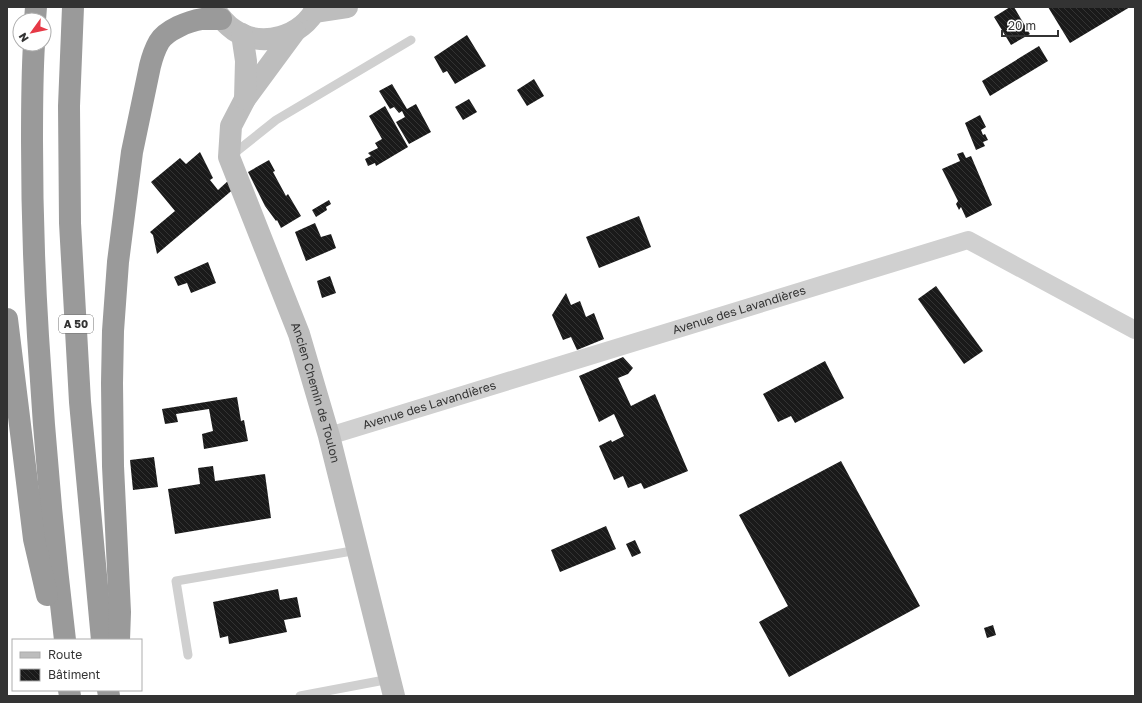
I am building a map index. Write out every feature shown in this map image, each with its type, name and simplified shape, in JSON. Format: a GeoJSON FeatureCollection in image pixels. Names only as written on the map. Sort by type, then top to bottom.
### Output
{"type":"FeatureCollection","features":[{"type":"Feature","properties":{"kind":"highway","name":"A 50"},"geometry":{"type":"LineString","coordinates":[[73,7],[69,106],[70,223],[80,402],[102,639]]}},
{"type":"Feature","properties":{"kind":"highway"},"geometry":{"type":"LineString","coordinates":[[119,639],[120,612],[113,466],[113,339],[118,262],[132,152],[150,66],[160,40],[172,30],[217,13]]}},
{"type":"Feature","properties":{"kind":"highway"},"geometry":{"type":"LineString","coordinates":[[33,52],[32,111],[34,267],[41,388],[54,544],[65,639]]}},
{"type":"Feature","properties":{"kind":"highway"},"geometry":{"type":"LineString","coordinates":[[7,319],[34,539],[57,639]]}},
{"type":"Feature","properties":{"kind":"main road"},"geometry":{"type":"LineString","coordinates":[[217,13],[234,30],[242,34],[255,38],[269,39],[282,37],[295,31],[306,23],[315,10],[347,7]]}},
{"type":"Feature","properties":{"kind":"main road","name":"Ancien Chemin de Toulon"},"geometry":{"type":"LineString","coordinates":[[295,31],[245,99],[231,126],[229,157],[299,334],[329,436],[392,688]]}},
{"type":"Feature","properties":{"kind":"main road","name":"Ancien Chemin de Toulon"},"geometry":{"type":"LineString","coordinates":[[242,34],[246,61],[245,99]]}},
{"type":"Feature","properties":{"kind":"street","name":"Avenue des Lavandières"},"geometry":{"type":"LineString","coordinates":[[329,436],[968,240],[1135,330]]}},
{"type":"Feature","properties":{"kind":"lane"},"geometry":{"type":"LineString","coordinates":[[229,157],[276,120],[411,40]]}},
{"type":"Feature","properties":{"kind":"lane"},"geometry":{"type":"LineString","coordinates":[[188,655],[176,581],[358,550]]}},
{"type":"Feature","properties":{"kind":"lane"},"geometry":{"type":"LineString","coordinates":[[300,696],[392,688]]}},
{"type":"Feature","properties":{"kind":"building"},"geometry":{"type":"Polygon","coordinates":[[[1010,7],[1014,7],[1030,34],[1011,45],[994,17],[1010,7]]]}},
{"type":"Feature","properties":{"kind":"building"},"geometry":{"type":"Polygon","coordinates":[[[1048,7],[1130,7],[1070,43],[1048,7]]]}},
{"type":"Feature","properties":{"kind":"building"},"geometry":{"type":"Polygon","coordinates":[[[467,35],[486,66],[455,84],[447,71],[443,73],[434,57],[467,35]]]}},
{"type":"Feature","properties":{"kind":"building"},"geometry":{"type":"Polygon","coordinates":[[[1039,46],[1048,61],[990,96],[982,81],[1039,46]]]}},
{"type":"Feature","properties":{"kind":"building"},"geometry":{"type":"Polygon","coordinates":[[[534,79],[544,96],[527,106],[517,90],[534,79]]]}},
{"type":"Feature","properties":{"kind":"building"},"geometry":{"type":"Polygon","coordinates":[[[392,84],[407,109],[416,104],[431,132],[409,144],[396,122],[405,117],[402,111],[399,113],[394,107],[390,109],[379,91],[392,84]]]}},
{"type":"Feature","properties":{"kind":"building"},"geometry":{"type":"Polygon","coordinates":[[[469,99],[477,112],[463,120],[455,107],[469,99]]]}},
{"type":"Feature","properties":{"kind":"building"},"geometry":{"type":"Polygon","coordinates":[[[385,106],[408,147],[376,166],[375,163],[368,166],[365,159],[371,156],[368,153],[378,148],[375,143],[382,139],[369,116],[385,106]]]}},
{"type":"Feature","properties":{"kind":"building"},"geometry":{"type":"Polygon","coordinates":[[[980,115],[986,127],[981,130],[983,135],[985,134],[988,140],[983,142],[985,146],[976,150],[965,123],[980,115]]]}},
{"type":"Feature","properties":{"kind":"building"},"geometry":{"type":"Polygon","coordinates":[[[200,152],[213,178],[210,180],[218,190],[229,180],[236,187],[157,254],[153,235],[150,232],[175,211],[151,182],[180,158],[186,164],[200,152]]]}},
{"type":"Feature","properties":{"kind":"building"},"geometry":{"type":"Polygon","coordinates":[[[963,152],[966,158],[971,156],[992,205],[966,218],[961,207],[959,210],[956,204],[958,201],[942,169],[960,161],[957,154],[963,152]]]}},
{"type":"Feature","properties":{"kind":"building"},"geometry":{"type":"Polygon","coordinates":[[[269,160],[275,171],[273,172],[286,196],[288,194],[301,216],[281,228],[277,220],[276,221],[265,206],[248,172],[269,160]]]}},
{"type":"Feature","properties":{"kind":"building"},"geometry":{"type":"Polygon","coordinates":[[[329,200],[331,204],[326,207],[327,210],[316,217],[312,210],[329,200]]]}},
{"type":"Feature","properties":{"kind":"building"},"geometry":{"type":"Polygon","coordinates":[[[639,216],[651,247],[599,268],[586,237],[639,216]]]}},
{"type":"Feature","properties":{"kind":"building"},"geometry":{"type":"Polygon","coordinates":[[[315,223],[321,237],[331,234],[336,248],[306,261],[295,232],[315,223]]]}},
{"type":"Feature","properties":{"kind":"building"},"geometry":{"type":"Polygon","coordinates":[[[208,262],[216,283],[191,293],[187,283],[178,286],[174,277],[208,262]]]}},
{"type":"Feature","properties":{"kind":"building"},"geometry":{"type":"Polygon","coordinates":[[[330,276],[336,293],[322,298],[317,281],[330,276]]]}},
{"type":"Feature","properties":{"kind":"building"},"geometry":{"type":"Polygon","coordinates":[[[936,286],[983,351],[964,364],[918,299],[936,286]]]}},
{"type":"Feature","properties":{"kind":"building"},"geometry":{"type":"Polygon","coordinates":[[[566,293],[571,305],[580,301],[586,317],[594,313],[604,339],[577,350],[571,337],[563,340],[552,315],[566,293]]]}},
{"type":"Feature","properties":{"kind":"building"},"geometry":{"type":"Polygon","coordinates":[[[623,357],[633,368],[628,374],[618,378],[631,406],[655,394],[688,471],[644,489],[641,483],[628,488],[623,476],[614,480],[599,446],[624,436],[614,414],[599,422],[579,376],[623,357]]]}},
{"type":"Feature","properties":{"kind":"building"},"geometry":{"type":"Polygon","coordinates":[[[825,361],[844,398],[795,423],[791,416],[778,422],[763,394],[825,361]]]}},
{"type":"Feature","properties":{"kind":"building"},"geometry":{"type":"Polygon","coordinates":[[[237,397],[241,421],[244,420],[248,441],[204,449],[202,434],[213,431],[209,409],[176,414],[178,422],[165,424],[162,409],[237,397]]]}},
{"type":"Feature","properties":{"kind":"building"},"geometry":{"type":"Polygon","coordinates":[[[154,457],[158,487],[133,490],[130,460],[154,457]]]}},
{"type":"Feature","properties":{"kind":"building"},"geometry":{"type":"Polygon","coordinates":[[[841,461],[920,606],[789,677],[759,622],[788,606],[739,515],[841,461]]]}},
{"type":"Feature","properties":{"kind":"building"},"geometry":{"type":"Polygon","coordinates":[[[213,466],[215,481],[265,474],[271,518],[175,534],[168,489],[200,484],[198,468],[213,466]]]}},
{"type":"Feature","properties":{"kind":"building"},"geometry":{"type":"Polygon","coordinates":[[[606,526],[616,549],[560,572],[551,550],[606,526]]]}},
{"type":"Feature","properties":{"kind":"building"},"geometry":{"type":"Polygon","coordinates":[[[635,540],[641,553],[632,557],[626,544],[635,540]]]}},
{"type":"Feature","properties":{"kind":"building"},"geometry":{"type":"Polygon","coordinates":[[[278,589],[280,600],[297,597],[301,617],[284,620],[287,632],[229,644],[228,636],[220,638],[213,602],[278,589]]]}},
{"type":"Feature","properties":{"kind":"building"},"geometry":{"type":"Polygon","coordinates":[[[993,625],[996,635],[987,638],[984,628],[993,625]]]}}]}
